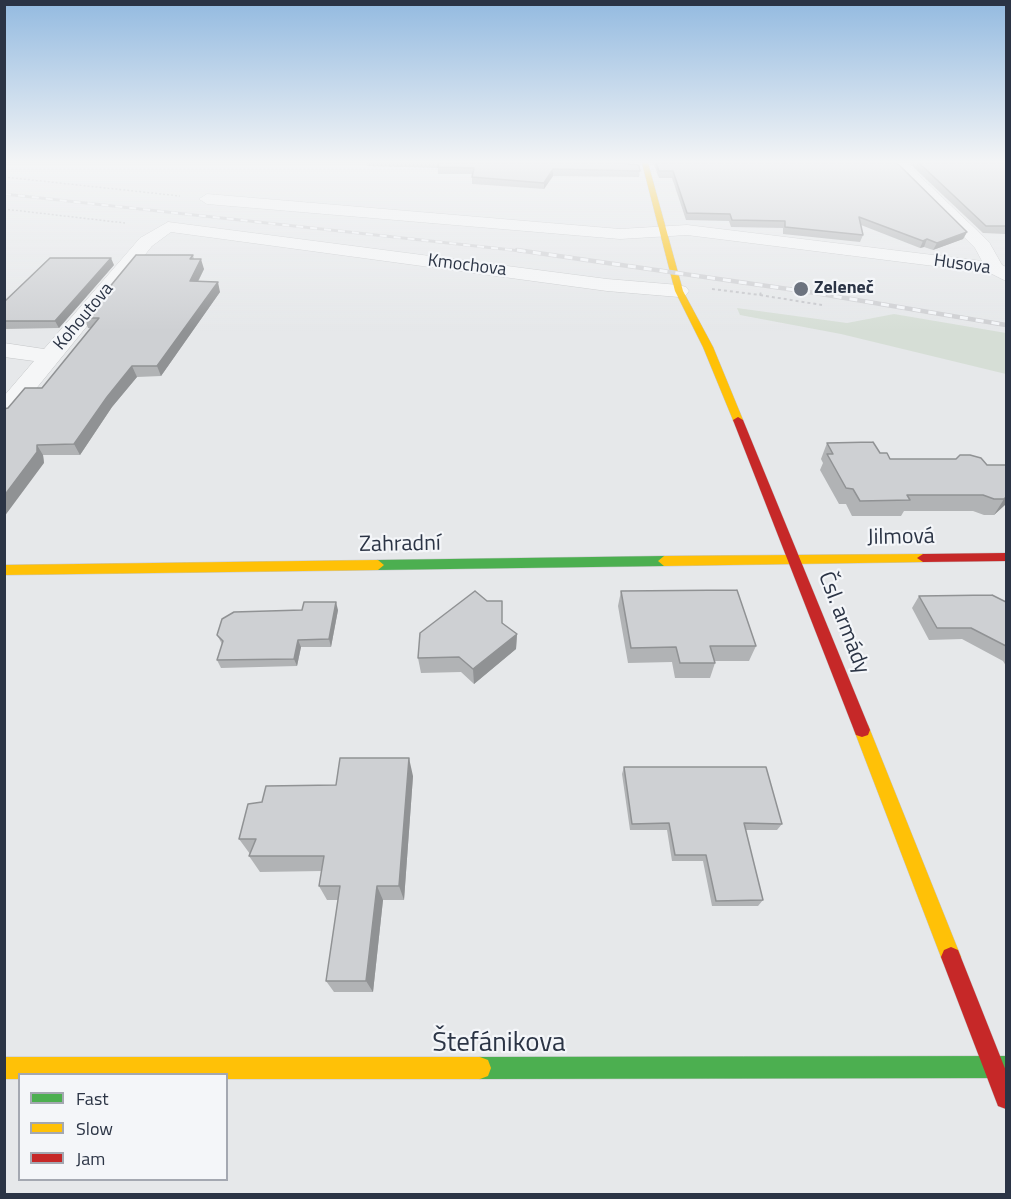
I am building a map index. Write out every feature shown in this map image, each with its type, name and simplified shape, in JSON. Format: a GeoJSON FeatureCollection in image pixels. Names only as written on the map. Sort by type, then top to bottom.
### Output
{"type":"FeatureCollection","features":[{"type":"Feature","properties":{"kind":"street","name":"Husova"},"geometry":{"type":"LineString","coordinates":[[442,219],[620,234],[687,230],[1001,271]]}},
{"type":"Feature","properties":{"kind":"street","name":"Čsl. armády"},"geometry":{"type":"LineString","coordinates":[[662,219],[680,291],[708,347],[796,561],[1000,1067],[1006,1098]]}},
{"type":"Feature","properties":{"kind":"street"},"geometry":{"type":"LineString","coordinates":[[955,219],[983,246],[1001,271]]}},
{"type":"Feature","properties":{"kind":"street","name":"Kmochova"},"geometry":{"type":"LineString","coordinates":[[168,227],[607,285],[680,291]]}},
{"type":"Feature","properties":{"kind":"street","name":"Kohoutova"},"geometry":{"type":"LineString","coordinates":[[4,412],[146,242],[168,227]]}},
{"type":"Feature","properties":{"kind":"street"},"geometry":{"type":"LineString","coordinates":[[983,246],[1006,246]]}},
{"type":"Feature","properties":{"kind":"street"},"geometry":{"type":"LineString","coordinates":[[4,350],[50,357]]}},
{"type":"Feature","properties":{"kind":"street","name":"Jilmová"},"geometry":{"type":"LineString","coordinates":[[796,561],[1006,558]]}},
{"type":"Feature","properties":{"kind":"street","name":"Zahradní"},"geometry":{"type":"LineString","coordinates":[[4,570],[796,561]]}},
{"type":"Feature","properties":{"kind":"street","name":"Štefánikova"},"geometry":{"type":"LineString","coordinates":[[4,1068],[1000,1067]]}},
{"type":"Feature","properties":{"kind":"path"},"geometry":{"type":"LineString","coordinates":[[95,219],[168,227]]}},
{"type":"Feature","properties":{"kind":"path"},"geometry":{"type":"LineString","coordinates":[[680,291],[695,287],[760,293],[822,305]]}},
{"type":"Feature","properties":{"kind":"shaded area"},"geometry":{"type":"Polygon","coordinates":[[[737,308],[847,323],[894,314],[1006,333],[1006,374],[841,334],[740,315],[737,308]]]}},
{"type":"Feature","properties":{"kind":"building"},"geometry":{"type":"Polygon","coordinates":[[[859,219],[863,235],[785,227],[785,221],[732,220],[859,219]]]}},
{"type":"Feature","properties":{"kind":"building"},"geometry":{"type":"Polygon","coordinates":[[[864,219],[954,219],[967,232],[937,243],[927,239],[923,241],[864,219]]]}},
{"type":"Feature","properties":{"kind":"building"},"geometry":{"type":"Polygon","coordinates":[[[979,219],[1006,219],[1006,226],[986,226],[979,219]]]}},
{"type":"Feature","properties":{"kind":"building"},"geometry":{"type":"Polygon","coordinates":[[[136,255],[193,255],[190,259],[201,259],[190,281],[218,282],[157,366],[132,366],[74,444],[37,445],[37,452],[4,496],[4,409],[8,408],[25,388],[42,388],[99,318],[84,318],[136,255]]]}},
{"type":"Feature","properties":{"kind":"building"},"geometry":{"type":"Polygon","coordinates":[[[50,258],[111,258],[55,321],[4,321],[4,302],[50,258]]]}},
{"type":"Feature","properties":{"kind":"building"},"geometry":{"type":"Polygon","coordinates":[[[873,442],[880,453],[887,453],[890,459],[956,459],[960,455],[970,455],[981,458],[987,465],[1006,465],[1006,497],[994,499],[983,495],[907,495],[910,500],[860,501],[853,489],[846,488],[827,454],[833,454],[827,443],[873,442]]]}},
{"type":"Feature","properties":{"kind":"building"},"geometry":{"type":"Polygon","coordinates":[[[737,590],[756,646],[710,646],[715,663],[680,663],[676,647],[631,648],[621,591],[737,590]]]}},
{"type":"Feature","properties":{"kind":"building"},"geometry":{"type":"Polygon","coordinates":[[[475,591],[487,601],[502,601],[502,623],[517,634],[473,669],[459,657],[418,658],[420,633],[475,591]]]}},
{"type":"Feature","properties":{"kind":"building"},"geometry":{"type":"Polygon","coordinates":[[[992,595],[1006,602],[1006,646],[971,628],[937,628],[919,596],[992,595]]]}},
{"type":"Feature","properties":{"kind":"building"},"geometry":{"type":"Polygon","coordinates":[[[304,602],[336,602],[329,639],[298,640],[294,659],[217,660],[223,641],[217,635],[222,619],[234,612],[302,610],[304,602]]]}},
{"type":"Feature","properties":{"kind":"building"},"geometry":{"type":"Polygon","coordinates":[[[340,758],[409,758],[399,886],[377,886],[366,981],[326,981],[340,886],[319,886],[324,856],[249,856],[256,839],[239,839],[248,804],[262,802],[266,786],[336,785],[340,758]]]}},
{"type":"Feature","properties":{"kind":"building"},"geometry":{"type":"Polygon","coordinates":[[[624,767],[766,767],[782,824],[744,823],[763,900],[716,901],[706,855],[675,855],[669,823],[632,824],[624,767]]]}},
{"type":"Feature","properties":{"kind":"railway"},"geometry":{"type":"LineString","coordinates":[[230,219],[530,252]]}},
{"type":"Feature","properties":{"kind":"railway"},"geometry":{"type":"LineString","coordinates":[[517,250],[809,292],[1006,325]]}},
{"type":"Feature","properties":{"kind":"traffic: fast"},"geometry":{"type":"LineString","coordinates":[[378,565],[664,561]]}},
{"type":"Feature","properties":{"kind":"traffic: fast"},"geometry":{"type":"LineString","coordinates":[[480,1068],[1006,1067]]}},
{"type":"Feature","properties":{"kind":"traffic: slow"},"geometry":{"type":"LineString","coordinates":[[660,219],[679,291],[708,347],[738,420]]}},
{"type":"Feature","properties":{"kind":"traffic: slow"},"geometry":{"type":"LineString","coordinates":[[664,561],[923,558]]}},
{"type":"Feature","properties":{"kind":"traffic: slow"},"geometry":{"type":"LineString","coordinates":[[4,570],[378,565]]}},
{"type":"Feature","properties":{"kind":"traffic: slow"},"geometry":{"type":"LineString","coordinates":[[862,730],[951,957]]}},
{"type":"Feature","properties":{"kind":"traffic: slow"},"geometry":{"type":"LineString","coordinates":[[4,1068],[480,1068]]}},
{"type":"Feature","properties":{"kind":"traffic: jam"},"geometry":{"type":"LineString","coordinates":[[738,420],[862,730]]}},
{"type":"Feature","properties":{"kind":"traffic: jam"},"geometry":{"type":"LineString","coordinates":[[923,558],[1006,557]]}},
{"type":"Feature","properties":{"kind":"traffic: jam"},"geometry":{"type":"LineString","coordinates":[[951,957],[1006,1098]]}},
{"type":"Feature","properties":{"kind":"place","name":"Zeleneč"},"geometry":{"type":"Point","coordinates":[801,289]}}]}
